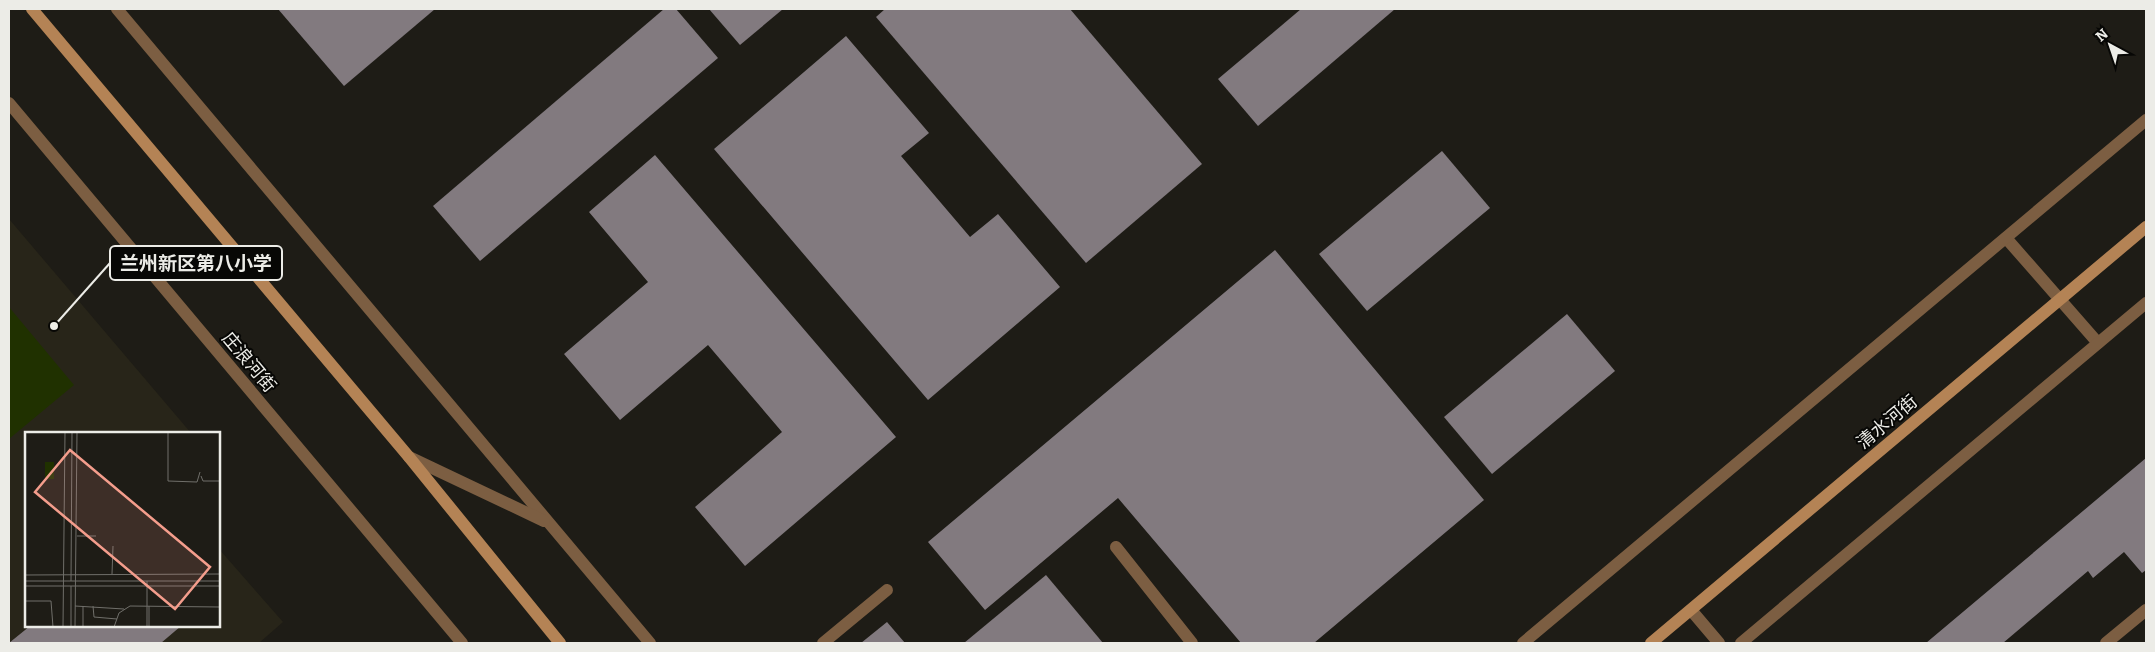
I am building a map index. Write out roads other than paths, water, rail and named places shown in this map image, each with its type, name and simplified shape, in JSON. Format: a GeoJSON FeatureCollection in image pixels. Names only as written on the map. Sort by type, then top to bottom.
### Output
{"type":"FeatureCollection","features":[{"type":"Feature","properties":{"kind":"street"},"geometry":{"type":"LineString","coordinates":[[32,9],[409,457],[560,643]]}},
{"type":"Feature","properties":{"kind":"street"},"geometry":{"type":"LineString","coordinates":[[117,9],[650,643]]}},
{"type":"Feature","properties":{"kind":"street","name":"庄浪河街"},"geometry":{"type":"LineString","coordinates":[[9,103],[462,643]]}},
{"type":"Feature","properties":{"kind":"street"},"geometry":{"type":"LineString","coordinates":[[1523,643],[2146,120]]}},
{"type":"Feature","properties":{"kind":"street","name":"清水河街"},"geometry":{"type":"LineString","coordinates":[[1651,643],[2146,227]]}},
{"type":"Feature","properties":{"kind":"street"},"geometry":{"type":"LineString","coordinates":[[2006,238],[2098,344]]}},
{"type":"Feature","properties":{"kind":"street"},"geometry":{"type":"LineString","coordinates":[[1741,643],[2146,303]]}},
{"type":"Feature","properties":{"kind":"street"},"geometry":{"type":"LineString","coordinates":[[409,457],[549,523]]}},
{"type":"Feature","properties":{"kind":"street"},"geometry":{"type":"LineString","coordinates":[[1116,547],[1192,643]]}},
{"type":"Feature","properties":{"kind":"street"},"geometry":{"type":"LineString","coordinates":[[823,643],[887,590]]}},
{"type":"Feature","properties":{"kind":"street"},"geometry":{"type":"LineString","coordinates":[[1691,610],[1719,643]]}},
{"type":"Feature","properties":{"kind":"street"},"geometry":{"type":"LineString","coordinates":[[2106,643],[2146,610]]}},
{"type":"Feature","properties":{"kind":"place","name":"兰州新区第八小学"},"geometry":{"type":"Point","coordinates":[54,326]}}]}
